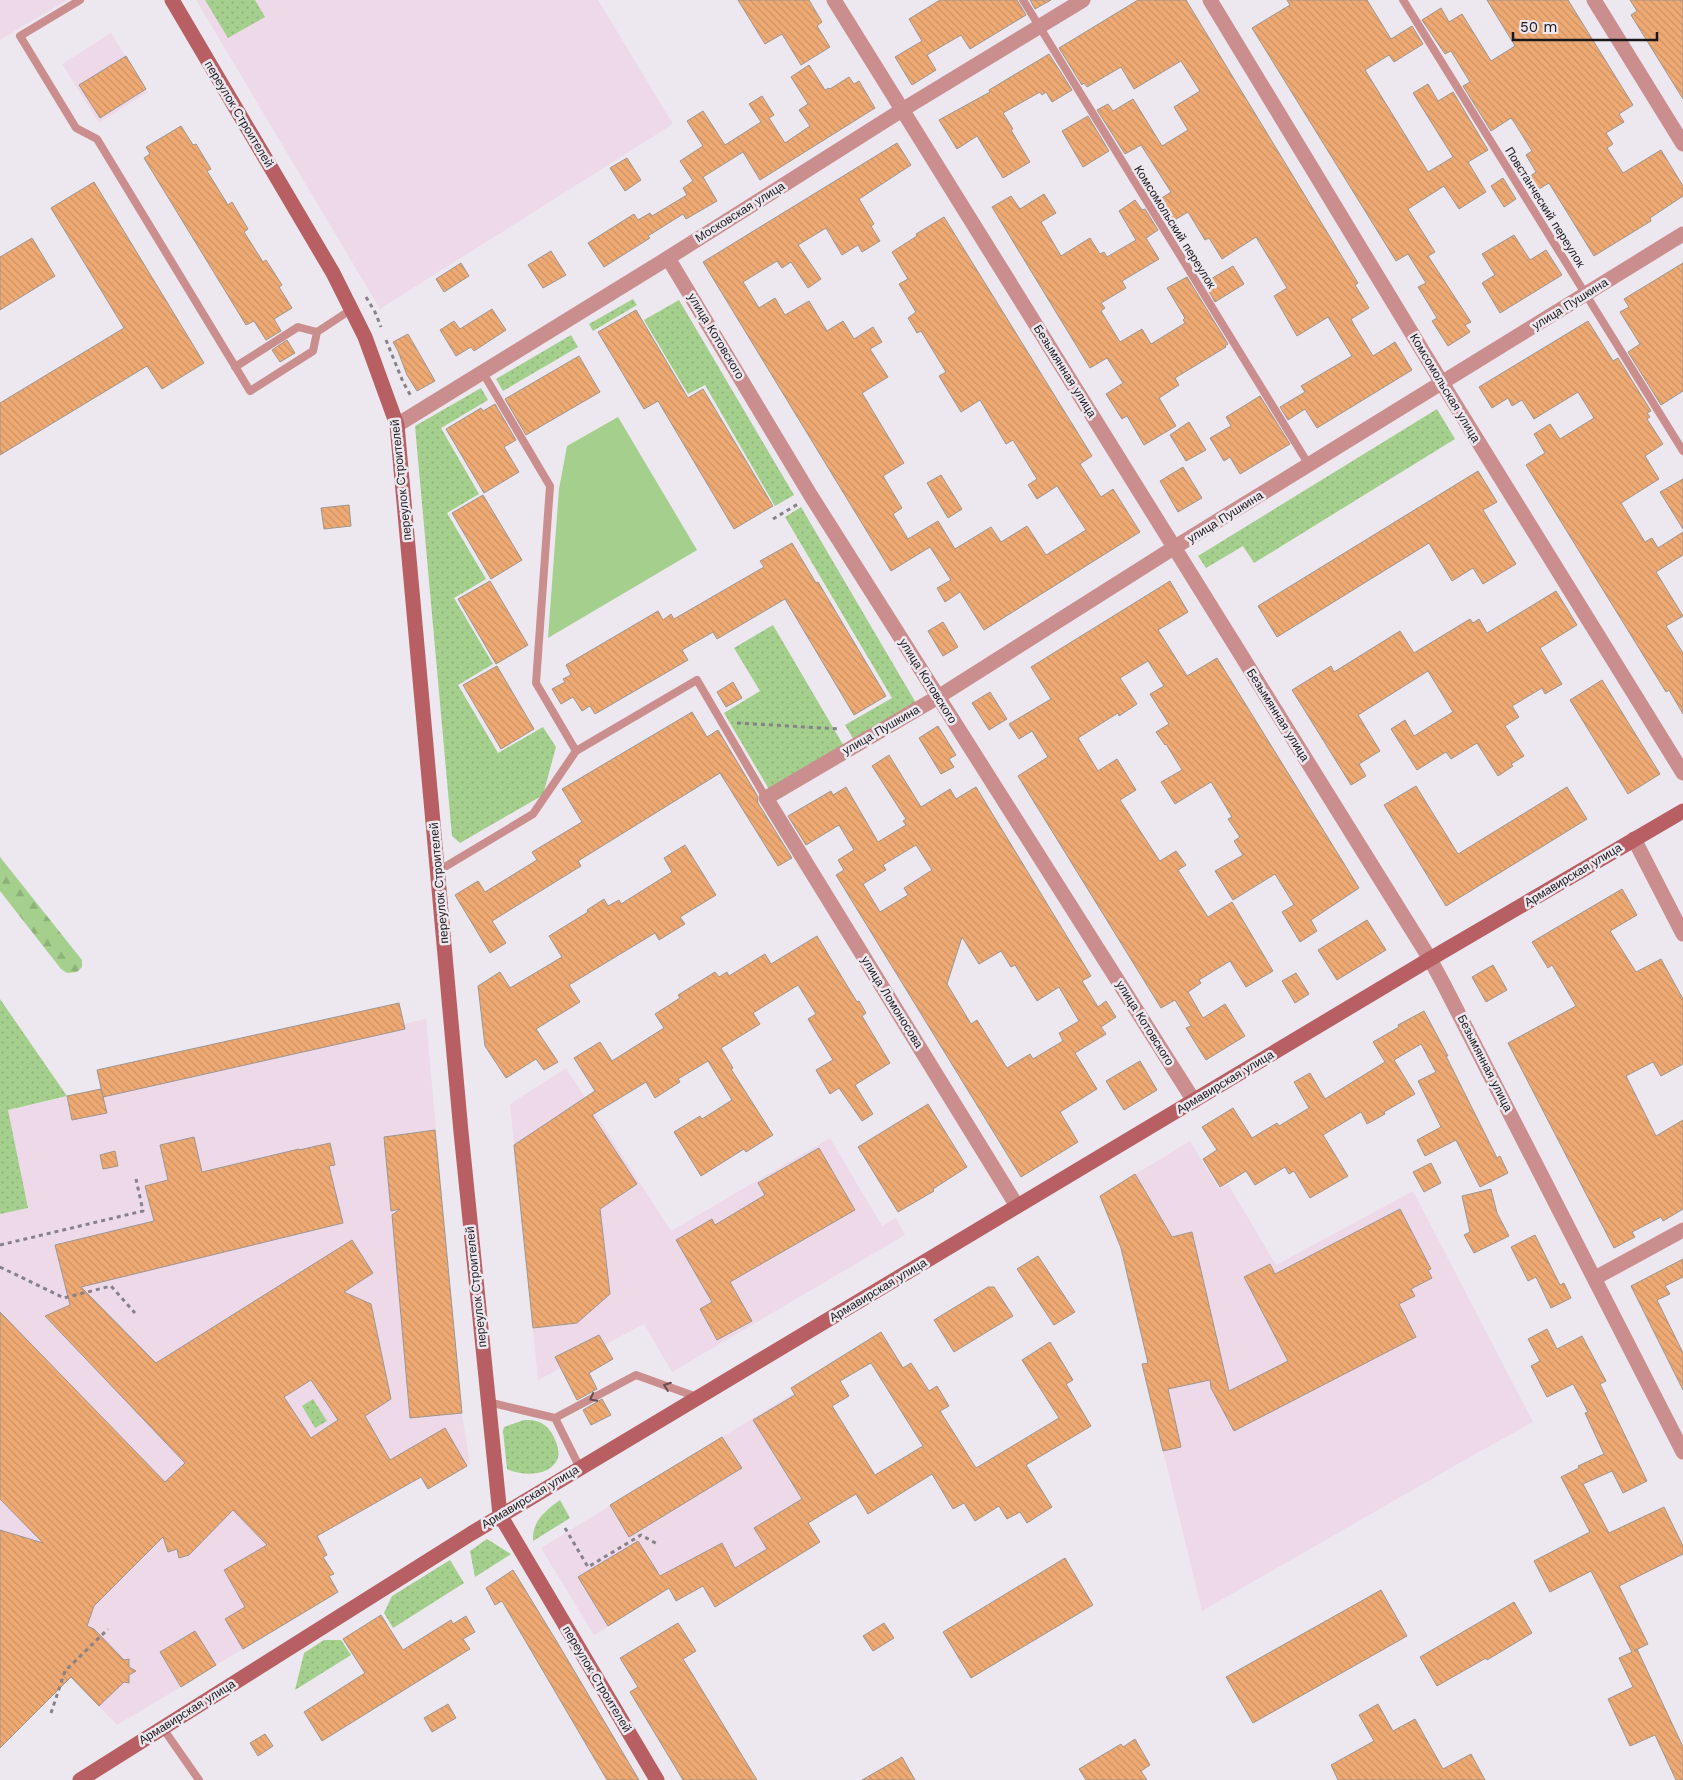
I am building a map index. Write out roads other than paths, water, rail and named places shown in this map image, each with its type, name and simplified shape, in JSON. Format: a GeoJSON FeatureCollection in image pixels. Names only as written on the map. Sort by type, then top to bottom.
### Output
{"type":"FeatureCollection","features":[{"type":"Feature","properties":{"kind":"street","name":"переулок Строителей"},"geometry":{"type":"LineString","coordinates":[[172,0],[333,273],[365,337],[398,425],[455,1074],[500,1516],[657,1780]]}},
{"type":"Feature","properties":{"kind":"street","name":"Безымянная улица"},"geometry":{"type":"LineString","coordinates":[[834,0],[1430,960],[1683,1452]]}},
{"type":"Feature","properties":{"kind":"street","name":"Московская улица"},"geometry":{"type":"LineString","coordinates":[[398,425],[902,110],[1083,0]]}},
{"type":"Feature","properties":{"kind":"street","name":"Комсомольская улица"},"geometry":{"type":"LineString","coordinates":[[1210,0],[1442,383],[1683,773]]}},
{"type":"Feature","properties":{"kind":"street"},"geometry":{"type":"LineString","coordinates":[[1594,0],[1683,144]]}},
{"type":"Feature","properties":{"kind":"street","name":"улица Пушкина"},"geometry":{"type":"LineString","coordinates":[[766,798],[938,697],[1175,547],[1683,234]]}},
{"type":"Feature","properties":{"kind":"street","name":"улица Котовского"},"geometry":{"type":"LineString","coordinates":[[668,258],[812,496],[1194,1101]]}},
{"type":"Feature","properties":{"kind":"street","name":"улица Ломоносова"},"geometry":{"type":"LineString","coordinates":[[766,798],[1017,1206]]}},
{"type":"Feature","properties":{"kind":"street","name":"Армавирская улица"},"geometry":{"type":"LineString","coordinates":[[80,1780],[500,1516],[1017,1206],[1683,811]]}},
{"type":"Feature","properties":{"kind":"street"},"geometry":{"type":"LineString","coordinates":[[1634,839],[1683,934]]}},
{"type":"Feature","properties":{"kind":"street"},"geometry":{"type":"LineString","coordinates":[[1595,1278],[1683,1230]]}},
{"type":"Feature","properties":{"kind":"lane"},"geometry":{"type":"LineString","coordinates":[[80,0],[20,36],[76,128],[97,139],[250,391],[313,351],[317,332],[352,309]]}},
{"type":"Feature","properties":{"kind":"lane","name":"Комсомольский переулок"},"geometry":{"type":"LineString","coordinates":[[1023,0],[1309,465]]}},
{"type":"Feature","properties":{"kind":"lane","name":"Повстанческий переулок"},"geometry":{"type":"LineString","coordinates":[[1403,0],[1683,452]]}},
{"type":"Feature","properties":{"kind":"lane"},"geometry":{"type":"LineString","coordinates":[[235,366],[298,327],[317,332]]}},
{"type":"Feature","properties":{"kind":"lane"},"geometry":{"type":"LineString","coordinates":[[483,372],[550,486],[536,683],[576,751]]}},
{"type":"Feature","properties":{"kind":"lane"},"geometry":{"type":"LineString","coordinates":[[438,871],[533,814],[576,751],[697,680],[766,798]]}},
{"type":"Feature","properties":{"kind":"lane"},"geometry":{"type":"LineString","coordinates":[[488,1402],[555,1418],[636,1375],[698,1397]]}},
{"type":"Feature","properties":{"kind":"lane"},"geometry":{"type":"LineString","coordinates":[[555,1418],[580,1468]]}},
{"type":"Feature","properties":{"kind":"lane"},"geometry":{"type":"LineString","coordinates":[[162,1727],[198,1780]]}}]}
